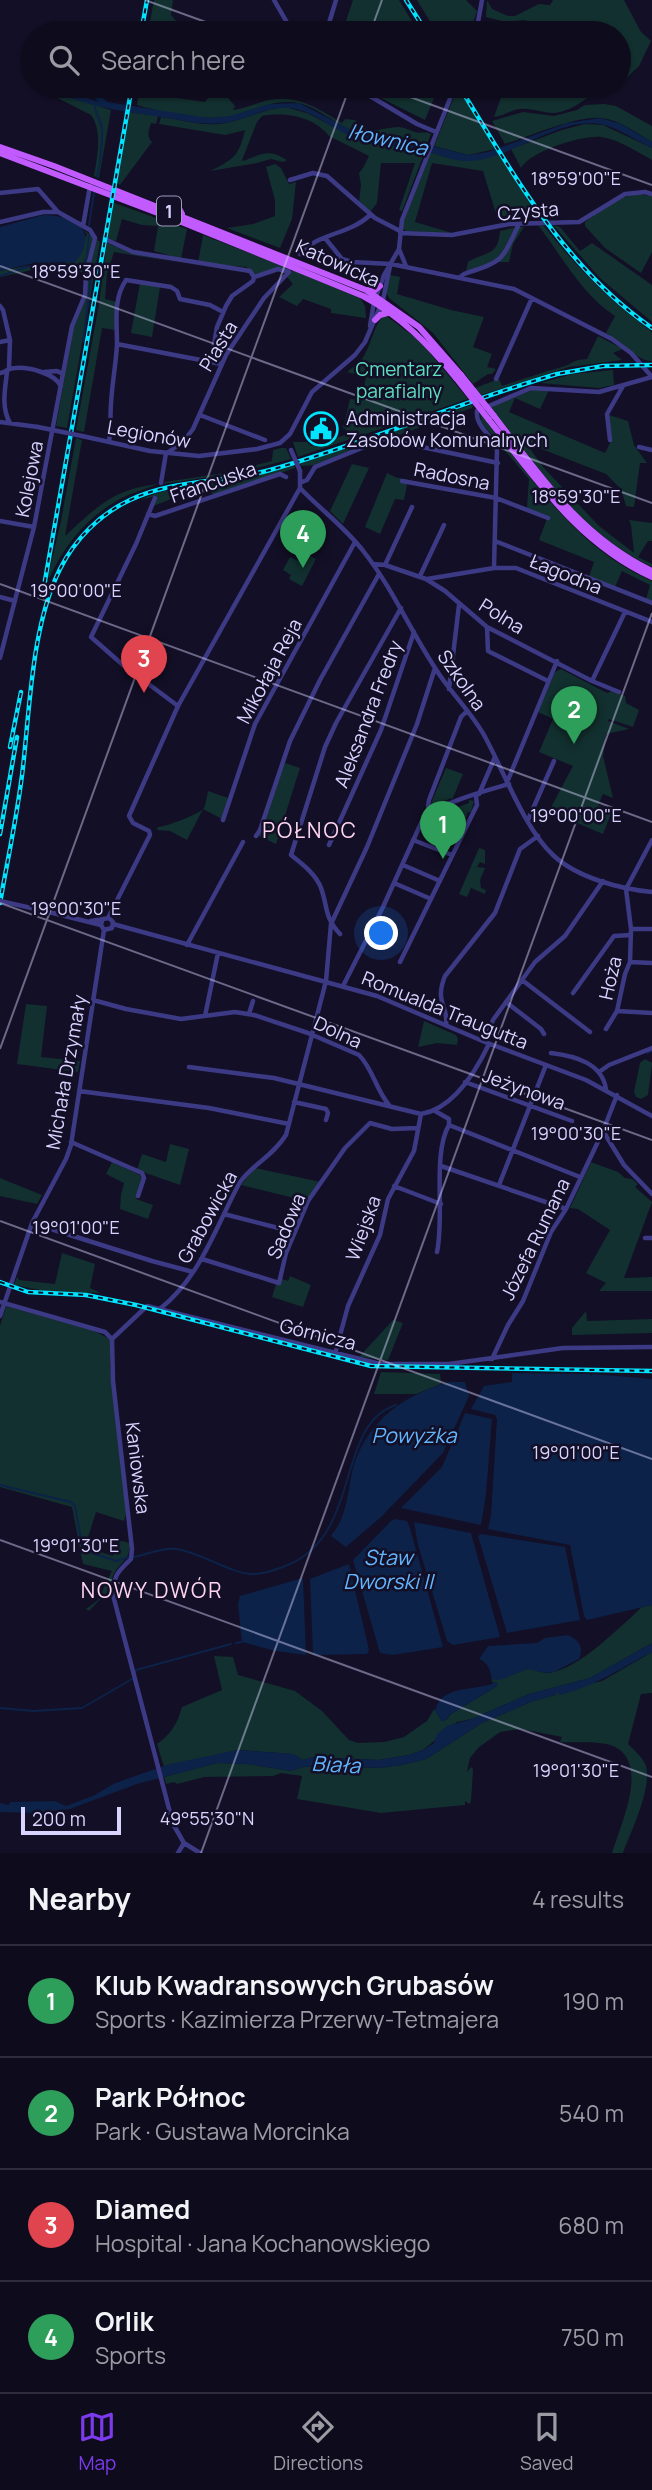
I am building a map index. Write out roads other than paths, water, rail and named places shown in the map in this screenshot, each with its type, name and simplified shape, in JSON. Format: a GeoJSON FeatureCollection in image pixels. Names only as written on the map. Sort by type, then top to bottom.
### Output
{"type":"FeatureCollection","features":[{"type":"Feature","properties":{"kind":"main road","name":"Katowicka"},"geometry":{"type":"LineString","coordinates":[[0,147],[366,290],[423,340],[458,376]]}},
{"type":"Feature","properties":{"kind":"main road","name":"Katowicka"},"geometry":{"type":"LineString","coordinates":[[0,153],[379,301],[427,335],[554,502],[578,528],[622,561],[652,577]]}},
{"type":"Feature","properties":{"kind":"main road"},"geometry":{"type":"LineString","coordinates":[[366,290],[380,286]]}},
{"type":"Feature","properties":{"kind":"main road"},"geometry":{"type":"LineString","coordinates":[[375,320],[380,314],[391,312]]}},
{"type":"Feature","properties":{"kind":"main road","name":"Katowicka"},"geometry":{"type":"LineString","coordinates":[[491,418],[585,527],[623,555],[652,571]]}},
{"type":"Feature","properties":{"kind":"street"},"geometry":{"type":"LineString","coordinates":[[274,0],[286,21]]}},
{"type":"Feature","properties":{"kind":"street"},"geometry":{"type":"LineString","coordinates":[[330,21],[336,0]]}},
{"type":"Feature","properties":{"kind":"street"},"geometry":{"type":"LineString","coordinates":[[478,21],[482,0]]}},
{"type":"Feature","properties":{"kind":"street"},"geometry":{"type":"LineString","coordinates":[[373,98],[436,132]]}},
{"type":"Feature","properties":{"kind":"street"},"geometry":{"type":"LineString","coordinates":[[406,267],[399,249],[401,220],[450,98]]}},
{"type":"Feature","properties":{"kind":"street"},"geometry":{"type":"LineString","coordinates":[[290,180],[313,173],[327,176],[370,215],[400,232]]}},
{"type":"Feature","properties":{"kind":"street"},"geometry":{"type":"LineString","coordinates":[[83,226],[90,186]]}},
{"type":"Feature","properties":{"kind":"street"},"geometry":{"type":"LineString","coordinates":[[0,193],[38,189],[58,212],[101,239],[133,252],[247,270],[254,277],[249,286],[232,296],[223,312],[217,327],[211,362]]}},
{"type":"Feature","properties":{"kind":"street","name":"Czysta"},"geometry":{"type":"LineString","coordinates":[[400,232],[462,234],[519,223],[579,222],[625,194],[652,194]]}},
{"type":"Feature","properties":{"kind":"street"},"geometry":{"type":"LineString","coordinates":[[0,222],[43,212],[58,212]]}},
{"type":"Feature","properties":{"kind":"street"},"geometry":{"type":"LineString","coordinates":[[300,254],[306,247],[349,230],[370,215]]}},
{"type":"Feature","properties":{"kind":"street"},"geometry":{"type":"LineString","coordinates":[[460,277],[494,264],[503,257],[519,223]]}},
{"type":"Feature","properties":{"kind":"street"},"geometry":{"type":"LineString","coordinates":[[325,238],[342,259],[347,261],[406,267],[502,285],[532,298],[621,346],[652,377],[599,392],[531,388],[477,411],[478,421],[496,444],[498,463],[494,568]]}},
{"type":"Feature","properties":{"kind":"street","name":"Kolejowa"},"geometry":{"type":"LineString","coordinates":[[0,658],[1,643],[34,527],[74,319],[85,292],[86,275],[101,239]]}},
{"type":"Feature","properties":{"kind":"street"},"geometry":{"type":"LineString","coordinates":[[301,485],[300,471],[286,439],[312,392],[355,355],[367,337],[375,320],[380,286],[399,249]]}},
{"type":"Feature","properties":{"kind":"street"},"geometry":{"type":"LineString","coordinates":[[367,337],[390,265]]}},
{"type":"Feature","properties":{"kind":"street","name":"Piasta"},"geometry":{"type":"LineString","coordinates":[[176,452],[193,429],[221,364],[264,298],[289,272],[278,269],[254,277]]}},
{"type":"Feature","properties":{"kind":"street"},"geometry":{"type":"LineString","coordinates":[[109,442],[118,302],[126,280],[171,287],[177,291],[180,299],[211,305],[223,312]]}},
{"type":"Feature","properties":{"kind":"street"},"geometry":{"type":"LineString","coordinates":[[496,379],[532,298]]}},
{"type":"Feature","properties":{"kind":"street"},"geometry":{"type":"LineString","coordinates":[[0,306],[10,340],[4,400],[5,415],[10,423]]}},
{"type":"Feature","properties":{"kind":"street"},"geometry":{"type":"LineString","coordinates":[[0,342],[10,340]]}},
{"type":"Feature","properties":{"kind":"street"},"geometry":{"type":"LineString","coordinates":[[117,344],[221,364]]}},
{"type":"Feature","properties":{"kind":"street"},"geometry":{"type":"LineString","coordinates":[[0,373],[8,370],[57,371],[63,375]]}},
{"type":"Feature","properties":{"kind":"street"},"geometry":{"type":"LineString","coordinates":[[40,372],[54,377],[63,375]]}},
{"type":"Feature","properties":{"kind":"street"},"geometry":{"type":"LineString","coordinates":[[54,377],[61,386]]}},
{"type":"Feature","properties":{"kind":"street"},"geometry":{"type":"LineString","coordinates":[[610,440],[607,414],[623,385]]}},
{"type":"Feature","properties":{"kind":"street"},"geometry":{"type":"LineString","coordinates":[[0,410],[4,400]]}},
{"type":"Feature","properties":{"kind":"street"},"geometry":{"type":"LineString","coordinates":[[1,422],[5,415]]}},
{"type":"Feature","properties":{"kind":"street"},"geometry":{"type":"LineString","coordinates":[[200,415],[265,440]]}},
{"type":"Feature","properties":{"kind":"street","name":"Legionów"},"geometry":{"type":"LineString","coordinates":[[1,422],[166,453]]}},
{"type":"Feature","properties":{"kind":"street","name":"Legionów"},"geometry":{"type":"LineString","coordinates":[[176,452],[202,456],[272,446],[286,439]]}},
{"type":"Feature","properties":{"kind":"street"},"geometry":{"type":"LineString","coordinates":[[155,498],[91,634],[93,641],[178,706],[301,485],[315,467],[384,439],[498,463]]}},
{"type":"Feature","properties":{"kind":"street"},"geometry":{"type":"LineString","coordinates":[[639,447],[652,450]]}},
{"type":"Feature","properties":{"kind":"street"},"geometry":{"type":"LineString","coordinates":[[161,482],[166,453],[176,452]]}},
{"type":"Feature","properties":{"kind":"street","name":"Francuska"},"geometry":{"type":"LineString","coordinates":[[148,514],[155,516],[280,474],[286,477]]}},
{"type":"Feature","properties":{"kind":"street","name":"Radosna"},"geometry":{"type":"LineString","coordinates":[[402,481],[496,498],[548,517]]}},
{"type":"Feature","properties":{"kind":"street","name":"Szkolna"},"geometry":{"type":"LineString","coordinates":[[301,485],[373,564],[435,668],[482,733],[528,820],[554,856],[564,864],[603,881],[626,889],[652,892]]}},
{"type":"Feature","properties":{"kind":"street"},"geometry":{"type":"LineString","coordinates":[[385,565],[412,508]]}},
{"type":"Feature","properties":{"kind":"street"},"geometry":{"type":"LineString","coordinates":[[0,521],[34,527]]}},
{"type":"Feature","properties":{"kind":"street"},"geometry":{"type":"LineString","coordinates":[[420,576],[444,525]]}},
{"type":"Feature","properties":{"kind":"street"},"geometry":{"type":"LineString","coordinates":[[495,541],[652,603]]}},
{"type":"Feature","properties":{"kind":"street","name":"Mikołaja Reja"},"geometry":{"type":"LineString","coordinates":[[223,820],[255,724],[355,542]]}},
{"type":"Feature","properties":{"kind":"street","name":"Polna"},"geometry":{"type":"LineString","coordinates":[[373,564],[385,565],[426,579],[445,591],[486,627],[619,692]]}},
{"type":"Feature","properties":{"kind":"street","name":"Łagodna"},"geometry":{"type":"LineString","coordinates":[[426,579],[494,568],[516,568],[652,622]]}},
{"type":"Feature","properties":{"kind":"street"},"geometry":{"type":"LineString","coordinates":[[256,836],[290,741],[320,680],[379,574]]}},
{"type":"Feature","properties":{"kind":"street"},"geometry":{"type":"LineString","coordinates":[[0,597],[15,601]]}},
{"type":"Feature","properties":{"kind":"street"},"geometry":{"type":"LineString","coordinates":[[449,689],[459,604]]}},
{"type":"Feature","properties":{"kind":"street"},"geometry":{"type":"LineString","coordinates":[[340,934],[331,924],[321,886],[305,866],[291,855],[336,723],[401,608]]}},
{"type":"Feature","properties":{"kind":"street"},"geometry":{"type":"LineString","coordinates":[[592,681],[625,612]]}},
{"type":"Feature","properties":{"kind":"street"},"geometry":{"type":"LineString","coordinates":[[486,627],[488,651],[548,681]]}},
{"type":"Feature","properties":{"kind":"street","name":"Aleksandra Fredry"},"geometry":{"type":"LineString","coordinates":[[329,845],[381,730],[415,632]]}},
{"type":"Feature","properties":{"kind":"street"},"geometry":{"type":"LineString","coordinates":[[343,986],[403,865],[413,839],[429,815],[508,782],[557,661]]}},
{"type":"Feature","properties":{"kind":"street"},"geometry":{"type":"LineString","coordinates":[[331,924],[367,846],[412,736],[435,668]]}},
{"type":"Feature","properties":{"kind":"street","name":"Michała Drzymały"},"geometry":{"type":"LineString","coordinates":[[0,1316],[2,1303],[32,1223],[66,1159],[71,1143],[107,924],[150,835],[149,831],[133,822],[130,816],[178,706]]}},
{"type":"Feature","properties":{"kind":"street"},"geometry":{"type":"LineString","coordinates":[[461,837],[436,828],[429,815],[428,806],[461,717],[467,711]]}},
{"type":"Feature","properties":{"kind":"street"},"geometry":{"type":"LineString","coordinates":[[400,962],[477,805],[477,795],[495,756]]}},
{"type":"Feature","properties":{"kind":"street"},"geometry":{"type":"LineString","coordinates":[[528,820],[554,761]]}},
{"type":"Feature","properties":{"kind":"street"},"geometry":{"type":"LineString","coordinates":[[446,1025],[447,1018],[440,998],[440,987],[445,976],[495,913],[520,849],[538,836]]}},
{"type":"Feature","properties":{"kind":"street"},"geometry":{"type":"LineString","coordinates":[[413,839],[452,855]]}},
{"type":"Feature","properties":{"kind":"street"},"geometry":{"type":"LineString","coordinates":[[626,889],[652,840]]}},
{"type":"Feature","properties":{"kind":"street"},"geometry":{"type":"LineString","coordinates":[[187,945],[243,842]]}},
{"type":"Feature","properties":{"kind":"street"},"geometry":{"type":"LineString","coordinates":[[643,857],[652,858]]}},
{"type":"Feature","properties":{"kind":"street"},"geometry":{"type":"LineString","coordinates":[[403,865],[440,881]]}},
{"type":"Feature","properties":{"kind":"street"},"geometry":{"type":"LineString","coordinates":[[189,1067],[248,1073],[422,1114],[442,1108],[465,1082],[487,1043],[493,1020],[535,962],[565,936],[603,881]]}},
{"type":"Feature","properties":{"kind":"street"},"geometry":{"type":"LineString","coordinates":[[394,883],[431,899]]}},
{"type":"Feature","properties":{"kind":"street","name":"Hoża"},"geometry":{"type":"LineString","coordinates":[[606,1029],[617,1011],[630,962],[631,932],[626,889]]}},
{"type":"Feature","properties":{"kind":"street","name":"Romualda Traugutta"},"geometry":{"type":"LineString","coordinates":[[0,901],[107,924],[383,998],[487,1043],[606,1089],[652,1116]]}},
{"type":"Feature","properties":{"kind":"street","name":"Grabowicka"},"geometry":{"type":"LineString","coordinates":[[161,1308],[181,1291],[202,1259],[240,1182],[250,1169],[274,1153],[286,1135],[326,981],[331,924]]}},
{"type":"Feature","properties":{"kind":"street"},"geometry":{"type":"LineString","coordinates":[[573,993],[614,936],[652,929]]}},
{"type":"Feature","properties":{"kind":"street"},"geometry":{"type":"LineString","coordinates":[[205,1016],[219,953]]}},
{"type":"Feature","properties":{"kind":"street"},"geometry":{"type":"LineString","coordinates":[[630,962],[652,964]]}},
{"type":"Feature","properties":{"kind":"street"},"geometry":{"type":"LineString","coordinates":[[522,980],[590,1032]]}},
{"type":"Feature","properties":{"kind":"street","name":"Dolna"},"geometry":{"type":"LineString","coordinates":[[93,1000],[181,1019],[235,1012],[274,1020],[359,1055],[367,1064],[381,1096],[390,1106]]}},
{"type":"Feature","properties":{"kind":"street"},"geometry":{"type":"LineString","coordinates":[[249,1014],[253,1001]]}},
{"type":"Feature","properties":{"kind":"street"},"geometry":{"type":"LineString","coordinates":[[506,1002],[544,1034]]}},
{"type":"Feature","properties":{"kind":"street"},"geometry":{"type":"LineString","coordinates":[[617,1011],[652,1013]]}},
{"type":"Feature","properties":{"kind":"street"},"geometry":{"type":"LineString","coordinates":[[599,1072],[609,1065],[652,1048]]}},
{"type":"Feature","properties":{"kind":"street"},"geometry":{"type":"LineString","coordinates":[[551,1053],[579,1059],[599,1072],[606,1089]]}},
{"type":"Feature","properties":{"kind":"street"},"geometry":{"type":"LineString","coordinates":[[499,1185],[546,1065]]}},
{"type":"Feature","properties":{"kind":"street","name":"Jeżynowa"},"geometry":{"type":"LineString","coordinates":[[465,1082],[572,1121]]}},
{"type":"Feature","properties":{"kind":"street"},"geometry":{"type":"LineString","coordinates":[[79,1091],[209,1108],[289,1124]]}},
{"type":"Feature","properties":{"kind":"street","name":"Józefa Rumana"},"geometry":{"type":"LineString","coordinates":[[492,1359],[523,1301],[551,1232],[566,1209],[617,1095]]}},
{"type":"Feature","properties":{"kind":"street"},"geometry":{"type":"LineString","coordinates":[[294,1102],[326,1109],[326,1120]]}},
{"type":"Feature","properties":{"kind":"street"},"geometry":{"type":"LineString","coordinates":[[435,1111],[449,1119],[442,1141],[437,1252]]}},
{"type":"Feature","properties":{"kind":"street","name":"Wiejska"},"geometry":{"type":"LineString","coordinates":[[335,1354],[348,1306],[380,1235],[388,1199],[414,1151],[422,1114]]}},
{"type":"Feature","properties":{"kind":"street","name":"Sadowa"},"geometry":{"type":"LineString","coordinates":[[202,1259],[279,1283],[286,1253],[308,1201],[339,1156],[367,1124],[407,1130],[417,1128]]}},
{"type":"Feature","properties":{"kind":"street"},"geometry":{"type":"LineString","coordinates":[[449,1125],[580,1177]]}},
{"type":"Feature","properties":{"kind":"street"},"geometry":{"type":"LineString","coordinates":[[603,1131],[624,1165],[652,1194]]}},
{"type":"Feature","properties":{"kind":"street"},"geometry":{"type":"LineString","coordinates":[[71,1143],[142,1173],[144,1178],[138,1196]]}},
{"type":"Feature","properties":{"kind":"street"},"geometry":{"type":"LineString","coordinates":[[441,1166],[566,1209]]}},
{"type":"Feature","properties":{"kind":"street"},"geometry":{"type":"LineString","coordinates":[[394,1185],[440,1204]]}},
{"type":"Feature","properties":{"kind":"street"},"geometry":{"type":"LineString","coordinates":[[224,1214],[294,1232]]}},
{"type":"Feature","properties":{"kind":"street"},"geometry":{"type":"LineString","coordinates":[[32,1223],[193,1272]]}},
{"type":"Feature","properties":{"kind":"street"},"geometry":{"type":"LineString","coordinates":[[645,1238],[652,1238]]}},
{"type":"Feature","properties":{"kind":"street"},"geometry":{"type":"LineString","coordinates":[[2,1303],[105,1332],[112,1339],[147,1306],[161,1308]]}},
{"type":"Feature","properties":{"kind":"street","name":"Górnicza"},"geometry":{"type":"LineString","coordinates":[[161,1308],[380,1364],[449,1364],[563,1348],[652,1347]]}},
{"type":"Feature","properties":{"kind":"street","name":"Kaniowska"},"geometry":{"type":"LineString","coordinates":[[112,1339],[113,1381],[132,1549],[131,1559],[120,1568],[114,1579],[113,1595],[173,1824],[184,1843]]}},
{"type":"Feature","properties":{"kind":"street"},"geometry":{"type":"LineString","coordinates":[[178,1853],[184,1843],[200,1853]]}},
{"type":"Feature","properties":{"kind":"water","name":"Iłownica"},"geometry":{"type":"Polygon","coordinates":[[[70,98],[87,98],[98,102],[95,98],[103,98],[107,102],[208,118],[230,116],[270,104],[299,103],[364,135],[416,142],[468,155],[488,152],[567,123],[601,118],[621,124],[652,142],[652,148],[610,127],[587,123],[553,132],[501,154],[461,161],[421,150],[356,138],[296,109],[277,108],[216,124],[101,107],[70,98]]]}},
{"type":"Feature","properties":{"kind":"water"},"geometry":{"type":"Polygon","coordinates":[[[43,215],[57,216],[78,224],[85,235],[79,257],[75,262],[34,263],[0,271],[0,227],[43,215]]]}},
{"type":"Feature","properties":{"kind":"water"},"geometry":{"type":"Polygon","coordinates":[[[512,1373],[593,1374],[652,1379],[652,1605],[587,1620],[570,1545],[488,1529],[497,1419],[495,1415],[471,1409],[484,1386],[512,1382],[512,1373]]]}},
{"type":"Feature","properties":{"kind":"water","name":"Powyżka"},"geometry":{"type":"Polygon","coordinates":[[[449,1382],[465,1382],[469,1396],[443,1453],[381,1517],[346,1547],[331,1536],[341,1520],[355,1461],[365,1440],[384,1417],[408,1399],[449,1382]]]}},
{"type":"Feature","properties":{"kind":"water"},"geometry":{"type":"Polygon","coordinates":[[[465,1413],[492,1419],[481,1525],[401,1508],[442,1467],[465,1413]]]}},
{"type":"Feature","properties":{"kind":"water","name":"Staw Dworski II"},"geometry":{"type":"Polygon","coordinates":[[[395,1519],[407,1521],[410,1528],[443,1647],[393,1655],[380,1653],[353,1560],[395,1519]]]}},
{"type":"Feature","properties":{"kind":"water"},"geometry":{"type":"Polygon","coordinates":[[[414,1522],[471,1533],[500,1637],[453,1645],[447,1641],[418,1545],[414,1522]]]}},
{"type":"Feature","properties":{"kind":"water"},"geometry":{"type":"Polygon","coordinates":[[[481,1534],[565,1547],[580,1620],[507,1633],[478,1536],[481,1534]]]}},
{"type":"Feature","properties":{"kind":"water"},"geometry":{"type":"Polygon","coordinates":[[[349,1564],[369,1650],[367,1654],[313,1655],[310,1579],[349,1564]]]}},
{"type":"Feature","properties":{"kind":"water"},"geometry":{"type":"Polygon","coordinates":[[[303,1578],[306,1655],[275,1651],[242,1642],[238,1604],[240,1596],[303,1578]]]}},
{"type":"Feature","properties":{"kind":"water"},"geometry":{"type":"Polygon","coordinates":[[[568,1635],[579,1644],[579,1659],[554,1672],[528,1669],[500,1680],[492,1679],[487,1664],[479,1659],[488,1646],[537,1643],[545,1638],[568,1635]]]}},
{"type":"Feature","properties":{"kind":"water","name":"Biała"},"geometry":{"type":"Polygon","coordinates":[[[652,1643],[652,1652],[608,1676],[574,1691],[560,1695],[556,1692],[555,1695],[533,1701],[482,1723],[426,1759],[379,1768],[319,1766],[291,1771],[248,1764],[217,1763],[137,1784],[70,1809],[35,1813],[0,1812],[0,1803],[8,1805],[11,1802],[55,1801],[66,1806],[95,1795],[113,1784],[170,1764],[238,1750],[293,1754],[303,1760],[313,1757],[378,1760],[409,1755],[434,1743],[437,1734],[447,1726],[472,1719],[529,1694],[590,1678],[652,1643]]]}},
{"type":"Feature","properties":{"kind":"water"},"geometry":{"type":"Polygon","coordinates":[[[496,1682],[497,1686],[451,1714],[443,1722],[435,1711],[439,1702],[452,1692],[496,1682]]]}},
{"type":"Feature","properties":{"kind":"waterway"},"geometry":{"type":"LineString","coordinates":[[95,107],[102,135],[97,177]]}},
{"type":"Feature","properties":{"kind":"waterway"},"geometry":{"type":"LineString","coordinates":[[89,225],[94,193]]}},
{"type":"Feature","properties":{"kind":"waterway"},"geometry":{"type":"LineString","coordinates":[[0,276],[30,266],[51,268],[83,265],[89,236]]}},
{"type":"Feature","properties":{"kind":"waterway"},"geometry":{"type":"LineString","coordinates":[[83,342],[92,270]]}},
{"type":"Feature","properties":{"kind":"waterway"},"geometry":{"type":"LineString","coordinates":[[647,1053],[652,1051]]}},
{"type":"Feature","properties":{"kind":"waterway"},"geometry":{"type":"LineString","coordinates":[[134,1557],[176,1549],[235,1571],[253,1574],[280,1568],[307,1554],[325,1534],[337,1510],[363,1435],[376,1417],[396,1405]]}},
{"type":"Feature","properties":{"kind":"waterway"},"geometry":{"type":"LineString","coordinates":[[0,1485],[71,1502],[75,1506],[83,1550],[116,1561],[129,1557]]}},
{"type":"Feature","properties":{"kind":"waterway"},"geometry":{"type":"LineString","coordinates":[[236,1643],[242,1642]]}},
{"type":"Feature","properties":{"kind":"waterway"},"geometry":{"type":"LineString","coordinates":[[135,1673],[136,1670],[231,1644]]}},
{"type":"Feature","properties":{"kind":"waterway"},"geometry":{"type":"LineString","coordinates":[[0,1708],[33,1711],[82,1708],[132,1679]]}},
{"type":"Feature","properties":{"kind":"railway"},"geometry":{"type":"LineString","coordinates":[[143,21],[147,0]]}},
{"type":"Feature","properties":{"kind":"railway"},"geometry":{"type":"LineString","coordinates":[[406,0],[419,21]]}},
{"type":"Feature","properties":{"kind":"railway"},"geometry":{"type":"LineString","coordinates":[[43,592],[130,98]]}},
{"type":"Feature","properties":{"kind":"railway"},"geometry":{"type":"LineString","coordinates":[[466,98],[521,186],[567,248],[592,277],[652,328]]}},
{"type":"Feature","properties":{"kind":"railway"},"geometry":{"type":"LineString","coordinates":[[0,903],[18,801],[34,666],[43,615],[66,558],[99,520],[119,506],[147,493],[270,470],[557,374],[603,366],[652,365]]}},
{"type":"Feature","properties":{"kind":"railway"},"geometry":{"type":"LineString","coordinates":[[10,747],[21,692]]}},
{"type":"Feature","properties":{"kind":"railway"},"geometry":{"type":"LineString","coordinates":[[0,834],[17,737]]}},
{"type":"Feature","properties":{"kind":"railway"},"geometry":{"type":"LineString","coordinates":[[0,1282],[28,1292],[86,1295],[136,1305],[371,1366],[652,1371]]}},
{"type":"Feature","properties":{"kind":"place","name":"Administracja Zasobów Komunalnych"},"geometry":{"type":"Point","coordinates":[321,429]}},
{"type":"Feature","properties":{"kind":"place","name":"Orlik"},"geometry":{"type":"Point","coordinates":[303,568]}},
{"type":"Feature","properties":{"kind":"place","name":"Diamed"},"geometry":{"type":"Point","coordinates":[144,693]}},
{"type":"Feature","properties":{"kind":"place","name":"Park Północ"},"geometry":{"type":"Point","coordinates":[574,744]}},
{"type":"Feature","properties":{"kind":"place","name":"Klub Kwadransowych Grubasów"},"geometry":{"type":"Point","coordinates":[443,859]}},
{"type":"Feature","properties":{"kind":"district","name":"PÓŁNOC"},"geometry":{"type":"Point","coordinates":[310,830]}},
{"type":"Feature","properties":{"kind":"district","name":"NOWY DWÓR"},"geometry":{"type":"Point","coordinates":[152,1590]}},
{"type":"Feature","properties":{"kind":"park label","name":"Cmentarz parafialny"},"geometry":{"type":"Point","coordinates":[399,380]}}]}
